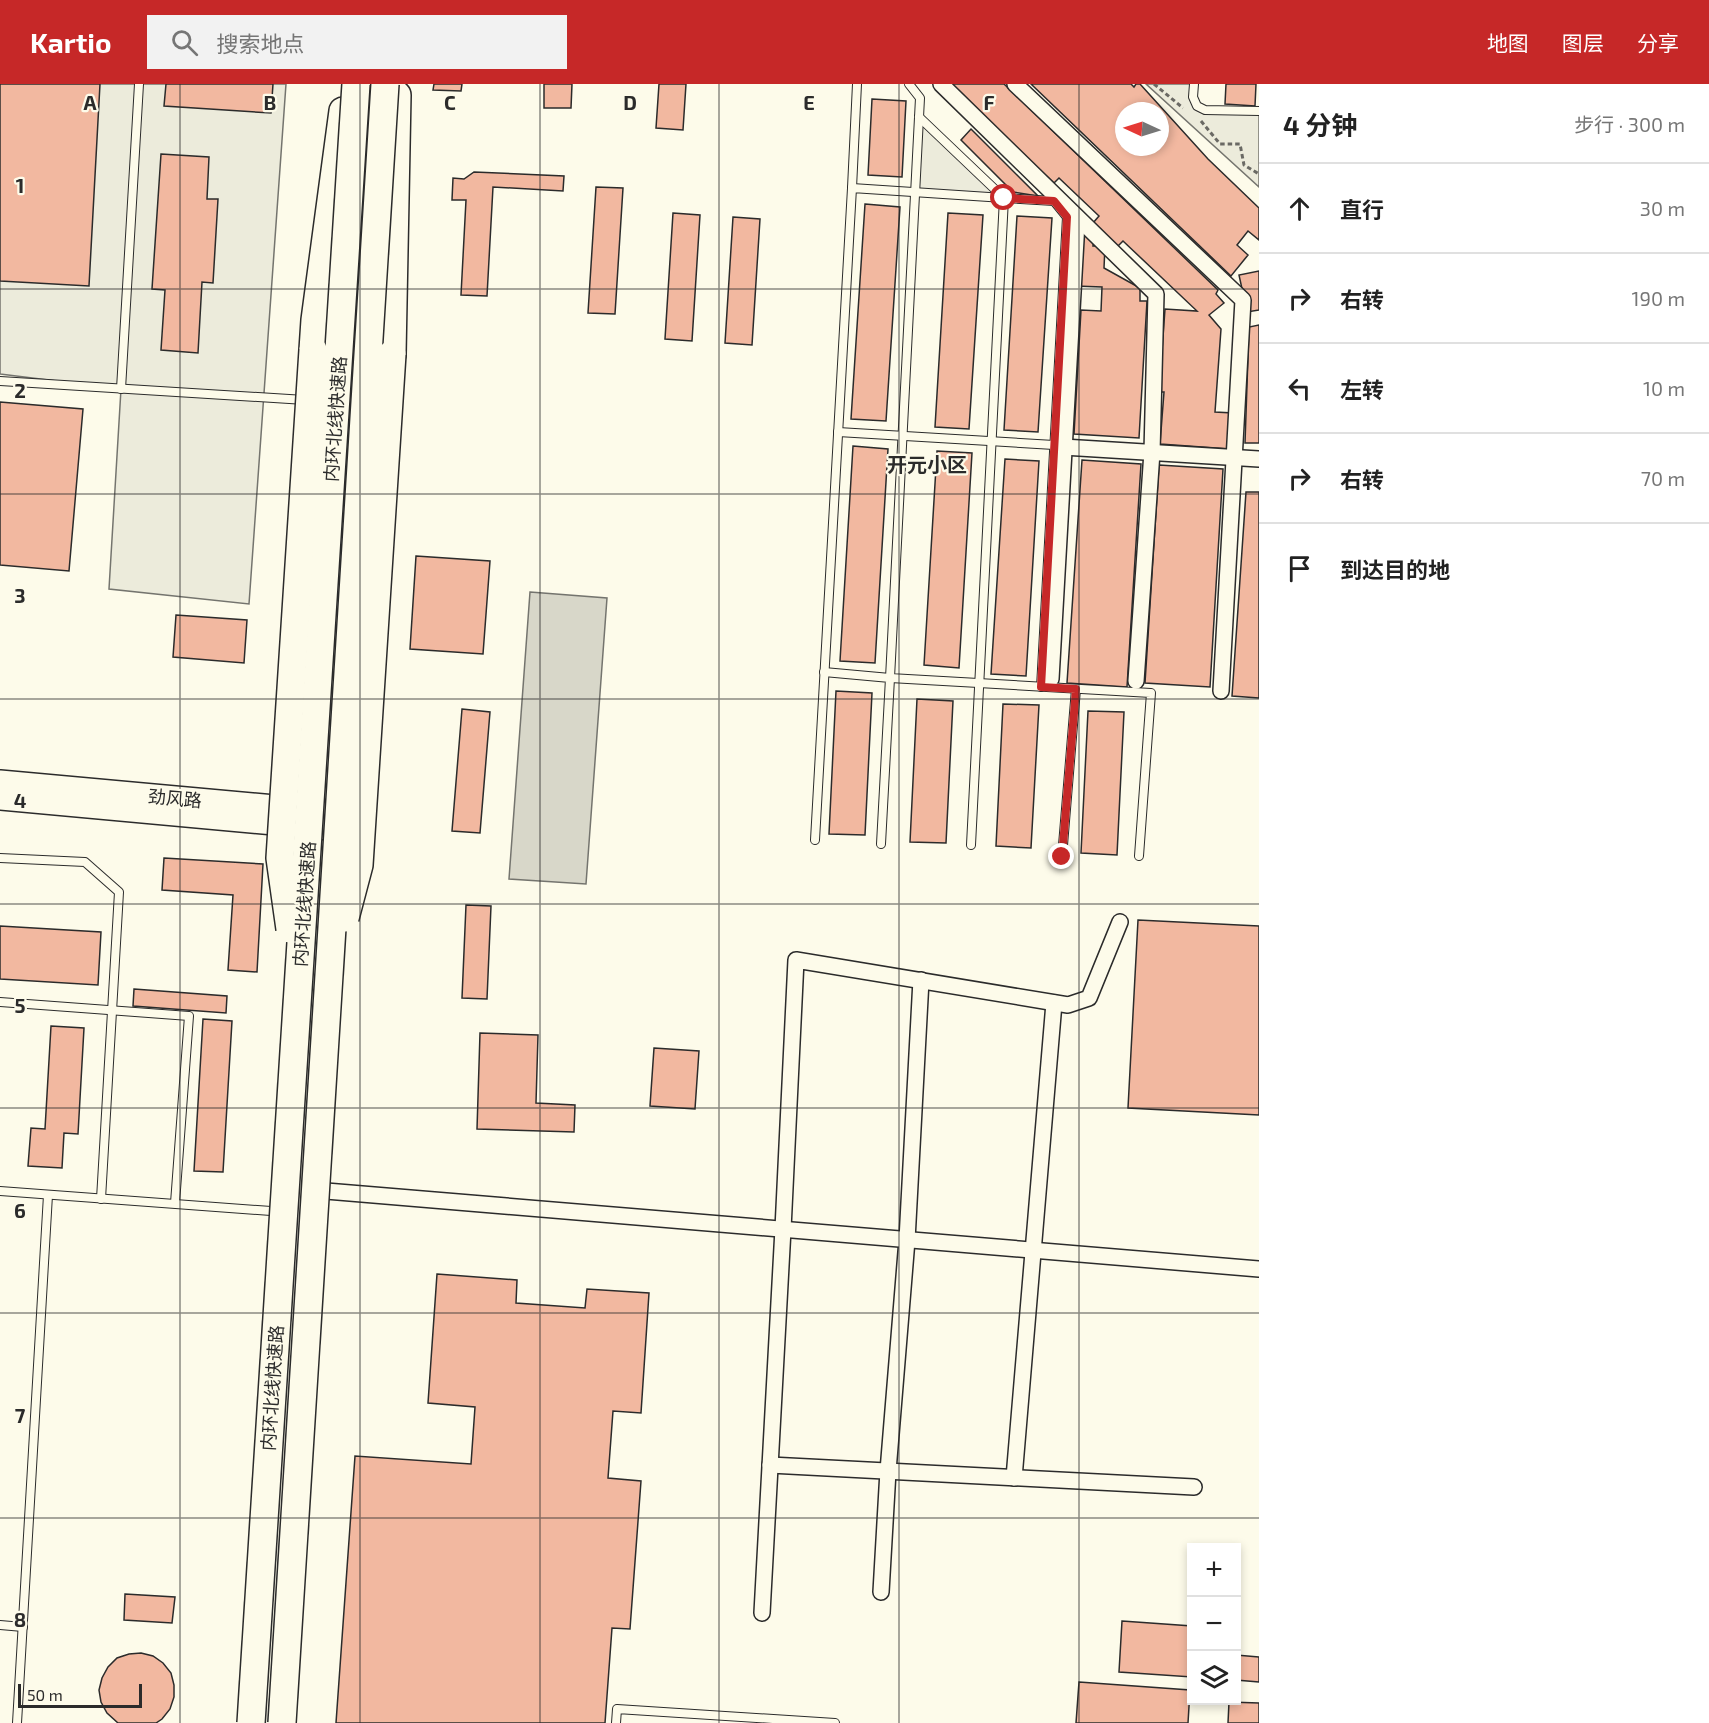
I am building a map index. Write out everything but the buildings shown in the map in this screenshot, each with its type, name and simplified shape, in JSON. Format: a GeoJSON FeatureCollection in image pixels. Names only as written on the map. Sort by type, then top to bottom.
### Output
{"type":"FeatureCollection","features":[{"type":"Feature","properties":{"kind":"highway"},"geometry":{"type":"LineString","coordinates":[[321,1100],[337,945],[359,865],[392,354],[391,89]]}},
{"type":"Feature","properties":{"kind":"highway","name":"内环北线快速路"},"geometry":{"type":"LineString","coordinates":[[282,1723],[321,1100],[391,89]]}},
{"type":"Feature","properties":{"kind":"highway"},"geometry":{"type":"LineString","coordinates":[[291,1096],[292,942],[280,858],[316,308],[351,90]]}},
{"type":"Feature","properties":{"kind":"highway","name":"内环北线快速路"},"geometry":{"type":"LineString","coordinates":[[250,1723],[291,1096],[351,90]]}},
{"type":"Feature","properties":{"kind":"street"},"geometry":{"type":"LineString","coordinates":[[941,84],[1156,294],[1152,452],[1136,681]]}},
{"type":"Feature","properties":{"kind":"street"},"geometry":{"type":"LineString","coordinates":[[1015,84],[1243,300],[1221,691]]}},
{"type":"Feature","properties":{"kind":"street"},"geometry":{"type":"LineString","coordinates":[[1046,683],[1059,446],[1077,222]]}},
{"type":"Feature","properties":{"kind":"street"},"geometry":{"type":"LineString","coordinates":[[1059,446],[1259,459]]}},
{"type":"Feature","properties":{"kind":"street","name":"劲风路"},"geometry":{"type":"LineString","coordinates":[[0,781],[350,822],[0,799]]}},
{"type":"Feature","properties":{"kind":"street"},"geometry":{"type":"LineString","coordinates":[[762,1613],[796,960],[1068,1005],[1089,998],[1120,922]]}},
{"type":"Feature","properties":{"kind":"street"},"geometry":{"type":"LineString","coordinates":[[881,1592],[888,1471],[907,1240],[921,980]]}},
{"type":"Feature","properties":{"kind":"street"},"geometry":{"type":"LineString","coordinates":[[1014,1478],[1054,1003]]}},
{"type":"Feature","properties":{"kind":"street"},"geometry":{"type":"LineString","coordinates":[[326,1191],[1259,1269]]}},
{"type":"Feature","properties":{"kind":"street"},"geometry":{"type":"LineString","coordinates":[[770,1465],[1194,1487]]}},
{"type":"Feature","properties":{"kind":"lane"},"geometry":{"type":"LineString","coordinates":[[121,389],[139,84]]}},
{"type":"Feature","properties":{"kind":"lane"},"geometry":{"type":"LineString","coordinates":[[815,840],[857,84]]}},
{"type":"Feature","properties":{"kind":"lane"},"geometry":{"type":"LineString","coordinates":[[881,844],[920,98],[909,84]]}},
{"type":"Feature","properties":{"kind":"lane"},"geometry":{"type":"LineString","coordinates":[[1194,84],[1197,106],[1206,110],[1259,111]]}},
{"type":"Feature","properties":{"kind":"lane"},"geometry":{"type":"LineString","coordinates":[[919,117],[1004,198],[971,845]]}},
{"type":"Feature","properties":{"kind":"lane"},"geometry":{"type":"LineString","coordinates":[[838,432],[1059,446],[1067,217],[1054,201],[852,188]]}},
{"type":"Feature","properties":{"kind":"lane"},"geometry":{"type":"LineString","coordinates":[[0,381],[324,402]]}},
{"type":"Feature","properties":{"kind":"lane"},"geometry":{"type":"LineString","coordinates":[[824,672],[980,683],[1046,683],[1076,689],[1151,693],[1139,856]]}},
{"type":"Feature","properties":{"kind":"lane"},"geometry":{"type":"LineString","coordinates":[[1062,857],[1076,689]]}},
{"type":"Feature","properties":{"kind":"lane"},"geometry":{"type":"LineString","coordinates":[[0,858],[85,862],[119,892],[101,1199]]}},
{"type":"Feature","properties":{"kind":"lane"},"geometry":{"type":"LineString","coordinates":[[0,1002],[189,1016],[175,1203]]}},
{"type":"Feature","properties":{"kind":"lane"},"geometry":{"type":"LineString","coordinates":[[0,1191],[272,1211]]}},
{"type":"Feature","properties":{"kind":"lane"},"geometry":{"type":"LineString","coordinates":[[17,1723],[48,1195]]}},
{"type":"Feature","properties":{"kind":"lane"},"geometry":{"type":"LineString","coordinates":[[0,1625],[23,1627]]}},
{"type":"Feature","properties":{"kind":"lane"},"geometry":{"type":"LineString","coordinates":[[616,1723],[617,1709],[836,1723]]}},
{"type":"Feature","properties":{"kind":"path"},"geometry":{"type":"LineString","coordinates":[[1154,84],[1185,109]]}},
{"type":"Feature","properties":{"kind":"path"},"geometry":{"type":"LineString","coordinates":[[1199,119],[1220,144],[1240,144],[1244,165],[1259,174]]}},
{"type":"Feature","properties":{"kind":"shaded area"},"geometry":{"type":"Polygon","coordinates":[[[0,84],[286,84],[249,604],[109,589],[121,389],[0,374],[0,84]]]}},
{"type":"Feature","properties":{"kind":"shaded area"},"geometry":{"type":"Polygon","coordinates":[[[1146,84],[1194,84],[1197,106],[1259,111],[1259,187],[1169,105],[1169,102],[1166,102],[1146,84]]]}},
{"type":"Feature","properties":{"kind":"shaded area"},"geometry":{"type":"Polygon","coordinates":[[[919,117],[1004,198],[915,193],[919,117]]]}},
{"type":"Feature","properties":{"kind":"shaded area"},"geometry":{"type":"Polygon","coordinates":[[[530,592],[607,598],[586,884],[509,879],[530,592]]]}},
{"type":"Feature","properties":{"kind":"district","name":"开元小区"},"geometry":{"type":"Point","coordinates":[927,464]}},
{"type":"Feature","properties":{"kind":"route"},"geometry":{"type":"LineString","coordinates":[[1004,198],[1054,201],[1067,217],[1041,687],[1076,689],[1062,857]]}}]}
